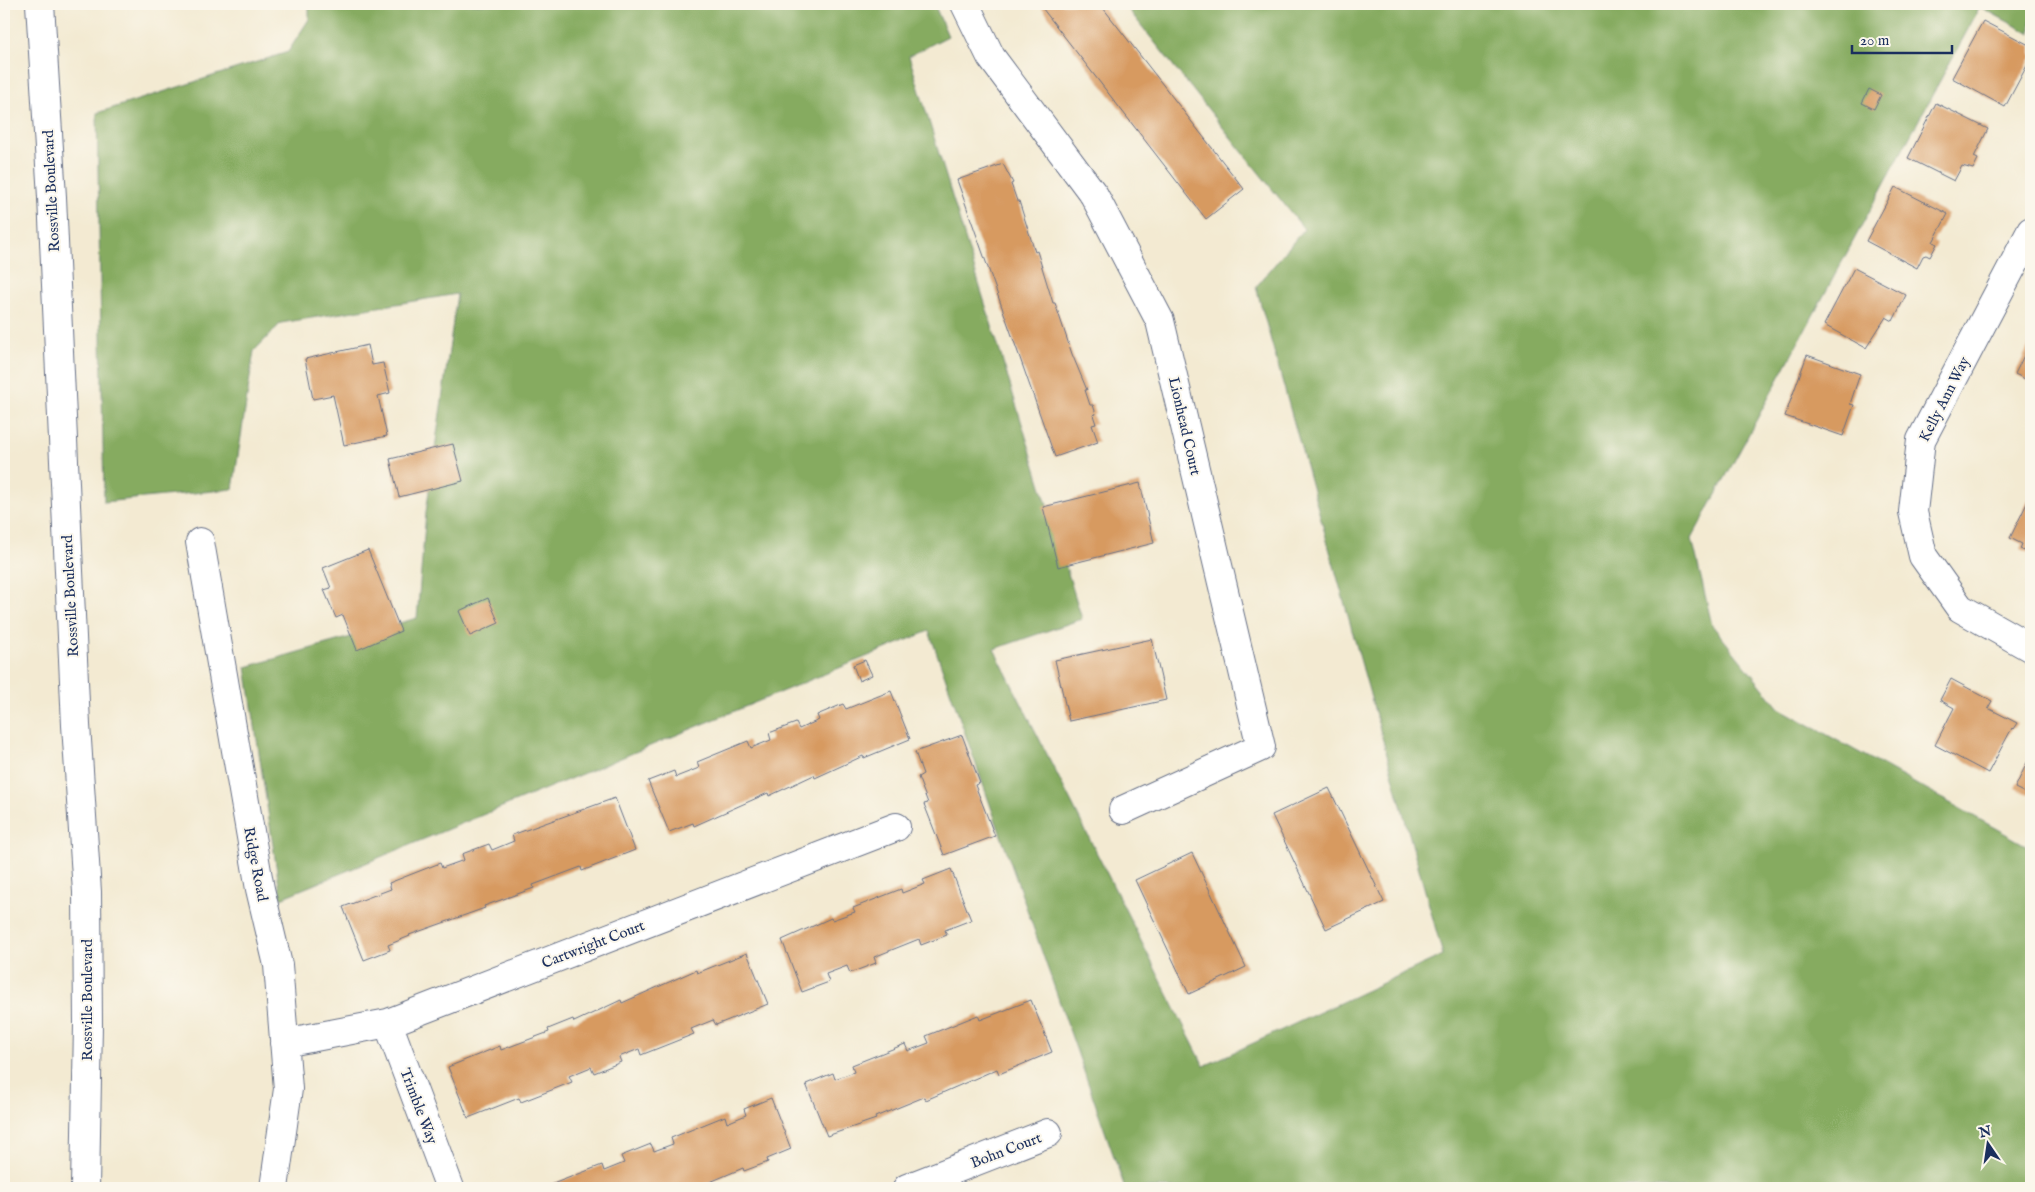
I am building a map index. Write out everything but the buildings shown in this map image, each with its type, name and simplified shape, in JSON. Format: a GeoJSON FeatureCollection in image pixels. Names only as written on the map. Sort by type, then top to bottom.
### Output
{"type":"FeatureCollection","features":[{"type":"Feature","properties":{"kind":"street","name":"Rossville Boulevard"},"geometry":{"type":"LineString","coordinates":[[40,4],[52,197],[76,725],[87,892],[88,1024],[85,1188]]}},
{"type":"Feature","properties":{"kind":"street","name":"Lionhead Court"},"geometry":{"type":"LineString","coordinates":[[965,4],[991,57],[1094,195],[1160,321],[1261,747],[1123,810]]}},
{"type":"Feature","properties":{"kind":"street","name":"Kelly Ann Way"},"geometry":{"type":"LineString","coordinates":[[2031,234],[1921,440],[1913,512],[1923,556],[1960,608],[2031,648]]}},
{"type":"Feature","properties":{"kind":"street","name":"Ridge Road"},"geometry":{"type":"LineString","coordinates":[[200,542],[260,889],[278,965],[288,1089],[274,1188]]}},
{"type":"Feature","properties":{"kind":"street","name":"Cartwright Court"},"geometry":{"type":"LineString","coordinates":[[284,1043],[388,1023],[896,827]]}},
{"type":"Feature","properties":{"kind":"street","name":"Trimble Way"},"geometry":{"type":"LineString","coordinates":[[388,1023],[450,1188]]}},
{"type":"Feature","properties":{"kind":"street","name":"Bohn Court"},"geometry":{"type":"LineString","coordinates":[[907,1188],[1048,1133]]}},
{"type":"Feature","properties":{"kind":"green space"},"geometry":{"type":"Polygon","coordinates":[[[309,4],[934,4],[948,36],[909,56],[1082,619],[994,649],[1204,1066],[1443,955],[1256,287],[1304,229],[1124,4],[2031,4],[2031,34],[1980,7],[1692,539],[1712,625],[1779,708],[2031,848],[2031,1188],[1125,1188],[929,631],[281,898],[246,667],[417,618],[426,512],[457,294],[281,323],[254,351],[233,489],[104,502],[97,113],[288,52],[309,19],[309,4]]]}}]}
